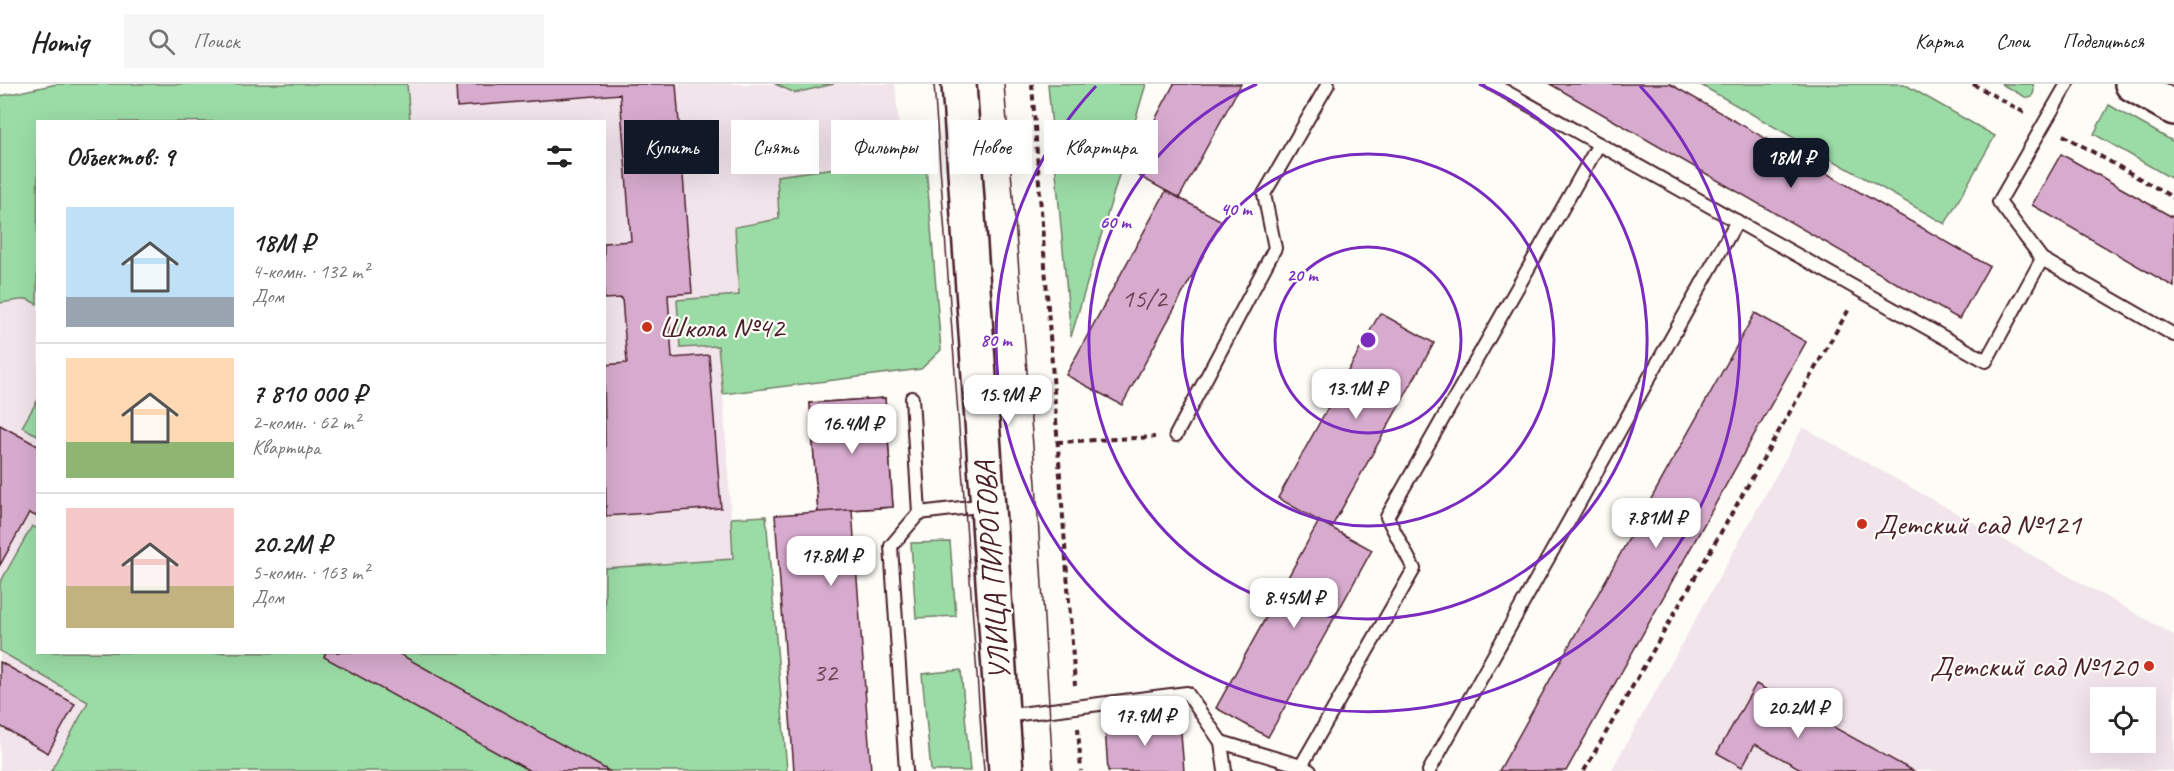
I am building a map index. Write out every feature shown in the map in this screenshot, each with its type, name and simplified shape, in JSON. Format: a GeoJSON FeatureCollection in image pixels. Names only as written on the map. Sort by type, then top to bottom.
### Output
{"type":"FeatureCollection","features":[{"type":"Feature","properties":{"kind":"main road","name":"УЛИЦА ПИРОГОВА"},"geometry":{"type":"LineString","coordinates":[[959,84],[1006,771]]}},
{"type":"Feature","properties":{"kind":"main road"},"geometry":{"type":"LineString","coordinates":[[2132,84],[2174,108]]}},
{"type":"Feature","properties":{"kind":"lane"},"geometry":{"type":"LineString","coordinates":[[1176,435],[1275,248],[1264,194],[1328,84]]}},
{"type":"Feature","properties":{"kind":"lane"},"geometry":{"type":"LineString","coordinates":[[1492,84],[1986,361],[2042,259]]}},
{"type":"Feature","properties":{"kind":"lane"},"geometry":{"type":"LineString","coordinates":[[2067,84],[1999,202],[2042,259],[2174,335]]}},
{"type":"Feature","properties":{"kind":"lane"},"geometry":{"type":"LineString","coordinates":[[1221,742],[1306,768],[1413,569],[1387,518],[1599,144]]}},
{"type":"Feature","properties":{"kind":"lane"},"geometry":{"type":"LineString","coordinates":[[1429,771],[1737,221]]}},
{"type":"Feature","properties":{"kind":"lane"},"geometry":{"type":"LineString","coordinates":[[912,398],[919,513]]}},
{"type":"Feature","properties":{"kind":"lane"},"geometry":{"type":"LineString","coordinates":[[906,771],[891,546],[919,513],[988,505]]}},
{"type":"Feature","properties":{"kind":"lane"},"geometry":{"type":"LineString","coordinates":[[1002,716],[1187,693],[1221,742],[1225,771]]}},
{"type":"Feature","properties":{"kind":"path"},"geometry":{"type":"LineString","coordinates":[[1032,84],[1081,771]]}},
{"type":"Feature","properties":{"kind":"path"},"geometry":{"type":"LineString","coordinates":[[1973,84],[2174,198]]}},
{"type":"Feature","properties":{"kind":"path"},"geometry":{"type":"LineString","coordinates":[[1584,771],[1860,290]]}},
{"type":"Feature","properties":{"kind":"path"},"geometry":{"type":"LineString","coordinates":[[1057,442],[1176,435]]}},
{"type":"Feature","properties":{"kind":"shaded area"},"geometry":{"type":"Polygon","coordinates":[[[57,84],[895,84],[898,120],[831,120],[831,174],[903,174],[921,369],[723,394],[747,771],[0,771],[0,96],[57,84]]]}},
{"type":"Feature","properties":{"kind":"shaded area","name":"Детский сад №121"},"geometry":{"type":"Polygon","coordinates":[[[1803,427],[2174,635],[2174,771],[1611,771],[1803,427]]]}},
{"type":"Feature","properties":{"kind":"green space"},"geometry":{"type":"Polygon","coordinates":[[[57,84],[407,84],[410,120],[36,120],[36,304],[27,299],[0,303],[0,96],[57,84]]]}},
{"type":"Feature","properties":{"kind":"green space"},"geometry":{"type":"Polygon","coordinates":[[[775,84],[834,84],[795,93],[775,84]]]}},
{"type":"Feature","properties":{"kind":"green space"},"geometry":{"type":"Polygon","coordinates":[[[1048,84],[1146,84],[1135,120],[1051,120],[1048,84]]]}},
{"type":"Feature","properties":{"kind":"green space"},"geometry":{"type":"Polygon","coordinates":[[[1699,84],[1904,84],[1995,136],[1945,224],[1699,84]]]}},
{"type":"Feature","properties":{"kind":"green space"},"geometry":{"type":"Polygon","coordinates":[[[2001,84],[2033,84],[2034,91],[2032,97],[2027,98],[2001,84]]]}},
{"type":"Feature","properties":{"kind":"green space"},"geometry":{"type":"Polygon","coordinates":[[[2109,105],[2174,142],[2174,180],[2094,134],[2109,105]]]}},
{"type":"Feature","properties":{"kind":"green space"},"geometry":{"type":"Polygon","coordinates":[[[831,169],[831,174],[927,174],[941,350],[921,369],[723,394],[718,346],[680,348],[677,300],[739,295],[735,227],[779,219],[777,176],[819,174],[819,170],[831,169]]]}},
{"type":"Feature","properties":{"kind":"green space"},"geometry":{"type":"Polygon","coordinates":[[[1056,174],[1119,174],[1071,337],[1056,174]]]}},
{"type":"Feature","properties":{"kind":"green space"},"geometry":{"type":"Polygon","coordinates":[[[36,403],[36,434],[22,427],[36,403]]]}},
{"type":"Feature","properties":{"kind":"green space"},"geometry":{"type":"Polygon","coordinates":[[[766,516],[787,771],[609,771],[398,654],[606,654],[606,568],[733,559],[731,518],[766,516]]]}},
{"type":"Feature","properties":{"kind":"green space"},"geometry":{"type":"Polygon","coordinates":[[[32,526],[36,528],[36,654],[326,654],[325,657],[530,771],[51,771],[88,702],[0,651],[0,583],[32,526]]]}},
{"type":"Feature","properties":{"kind":"green space"},"geometry":{"type":"Polygon","coordinates":[[[950,542],[956,616],[916,618],[911,543],[950,542]]]}},
{"type":"Feature","properties":{"kind":"green space"},"geometry":{"type":"Polygon","coordinates":[[[961,670],[970,771],[931,771],[922,674],[961,670]]]}},
{"type":"Feature","properties":{"kind":"building","name":"Школа №42"},"geometry":{"type":"Polygon","coordinates":[[[456,84],[676,84],[679,120],[624,120],[624,147],[620,94],[457,107],[456,84]]]}},
{"type":"Feature","properties":{"kind":"building"},"geometry":{"type":"Polygon","coordinates":[[[1174,84],[1241,84],[1179,198],[1135,174],[1158,174],[1158,120],[1155,120],[1174,84]]]}},
{"type":"Feature","properties":{"kind":"building"},"geometry":{"type":"Polygon","coordinates":[[[1550,84],[1670,84],[1989,266],[1959,319],[1550,84]]]}},
{"type":"Feature","properties":{"kind":"building"},"geometry":{"type":"Polygon","coordinates":[[[2061,154],[2174,218],[2174,287],[2032,205],[2061,154]]]}},
{"type":"Feature","properties":{"kind":"building","name":"Школа №42"},"geometry":{"type":"Polygon","coordinates":[[[626,174],[683,174],[692,293],[668,295],[672,358],[709,355],[721,508],[606,516],[606,365],[627,363],[622,298],[606,299],[606,243],[631,241],[626,174]]]}},
{"type":"Feature","properties":{"kind":"building"},"geometry":{"type":"Polygon","coordinates":[[[1166,191],[1222,221],[1122,405],[1066,375],[1166,191]]]}},
{"type":"Feature","properties":{"kind":"building"},"geometry":{"type":"Polygon","coordinates":[[[1380,313],[1434,343],[1331,528],[1278,498],[1380,313]]]}},
{"type":"Feature","properties":{"kind":"building"},"geometry":{"type":"Polygon","coordinates":[[[1755,313],[1806,342],[1566,771],[1499,771],[1755,313]]]}},
{"type":"Feature","properties":{"kind":"building"},"geometry":{"type":"Polygon","coordinates":[[[885,398],[893,507],[852,510],[871,771],[794,771],[775,515],[818,512],[810,403],[885,398]]]}},
{"type":"Feature","properties":{"kind":"building"},"geometry":{"type":"Polygon","coordinates":[[[885,398],[893,507],[818,512],[810,403],[885,398]]]}},
{"type":"Feature","properties":{"kind":"building"},"geometry":{"type":"Polygon","coordinates":[[[0,425],[36,445],[36,516],[29,513],[0,565],[0,425]]]}},
{"type":"Feature","properties":{"kind":"building"},"geometry":{"type":"Polygon","coordinates":[[[1319,521],[1372,550],[1268,737],[1216,708],[1319,521]]]}},
{"type":"Feature","properties":{"kind":"building"},"geometry":{"type":"Polygon","coordinates":[[[325,654],[400,654],[609,771],[530,771],[324,657],[325,654]]]}},
{"type":"Feature","properties":{"kind":"building"},"geometry":{"type":"Polygon","coordinates":[[[0,662],[75,704],[48,753],[0,726],[0,662]]]}},
{"type":"Feature","properties":{"kind":"building"},"geometry":{"type":"Polygon","coordinates":[[[1756,684],[1913,771],[1800,771],[1801,769],[1755,744],[1742,767],[1717,753],[1756,684]]]}},
{"type":"Feature","properties":{"kind":"building"},"geometry":{"type":"Polygon","coordinates":[[[1180,721],[1184,771],[1108,771],[1105,727],[1180,721]]]}},
{"type":"Feature","properties":{"kind":"tram line"},"geometry":{"type":"LineString","coordinates":[[934,84],[984,771]]}},
{"type":"Feature","properties":{"kind":"tram line"},"geometry":{"type":"LineString","coordinates":[[1004,84],[1036,483],[1053,771]]}},
{"type":"Feature","properties":{"kind":"place","name":"Школа №42"},"geometry":{"type":"Point","coordinates":[647,327]}},
{"type":"Feature","properties":{"kind":"place","name":"Детский сад №121"},"geometry":{"type":"Point","coordinates":[1862,524]}},
{"type":"Feature","properties":{"kind":"place","name":"Детский сад №120"},"geometry":{"type":"Point","coordinates":[2149,666]}}]}
